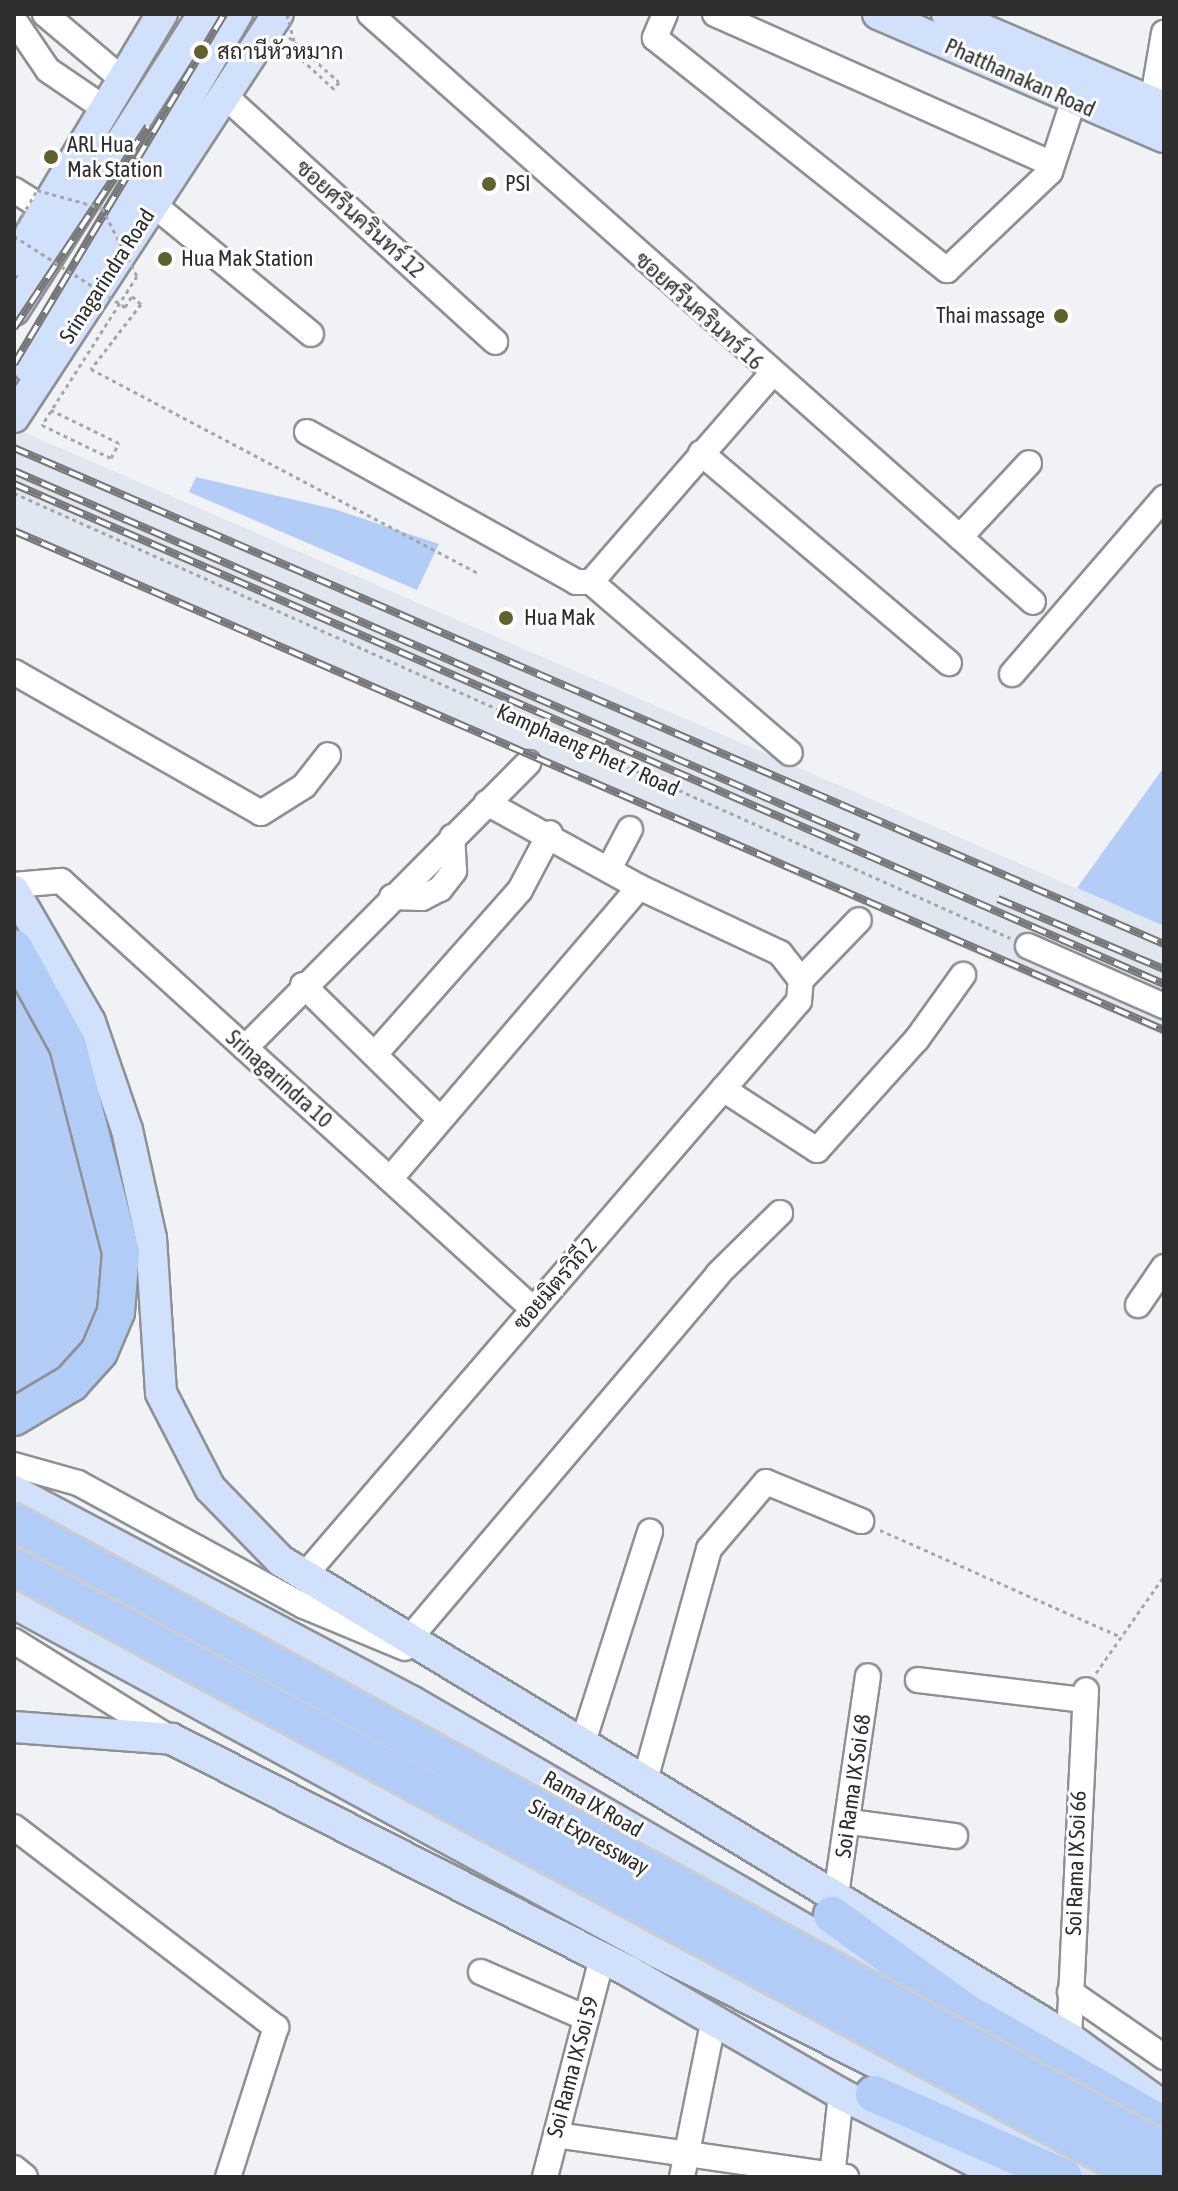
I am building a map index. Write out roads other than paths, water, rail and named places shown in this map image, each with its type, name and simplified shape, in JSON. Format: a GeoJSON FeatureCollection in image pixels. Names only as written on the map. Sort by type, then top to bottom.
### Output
{"type":"FeatureCollection","features":[{"type":"Feature","properties":{"kind":"highway"},"geometry":{"type":"LineString","coordinates":[[14,948],[68,1046],[108,1189],[121,1252],[116,1312],[99,1352],[71,1383],[14,1417]]}},
{"type":"Feature","properties":{"kind":"highway","name":"Sirat Expressway"},"geometry":{"type":"LineString","coordinates":[[14,1522],[1164,2151]]}},
{"type":"Feature","properties":{"kind":"highway","name":"Sirat Expressway"},"geometry":{"type":"LineString","coordinates":[[14,1567],[1145,2177]]}},
{"type":"Feature","properties":{"kind":"highway"},"geometry":{"type":"LineString","coordinates":[[834,1905],[963,2010],[1164,2125]]}},
{"type":"Feature","properties":{"kind":"highway"},"geometry":{"type":"LineString","coordinates":[[864,2084],[1064,2177]]}},
{"type":"Feature","properties":{"kind":"main road"},"geometry":{"type":"LineString","coordinates":[[14,261],[162,14]]}},
{"type":"Feature","properties":{"kind":"main road"},"geometry":{"type":"LineString","coordinates":[[14,310],[203,14]]}},
{"type":"Feature","properties":{"kind":"main road"},"geometry":{"type":"LineString","coordinates":[[18,402],[237,14]]}},
{"type":"Feature","properties":{"kind":"main road","name":"Phatthanakan Road"},"geometry":{"type":"LineString","coordinates":[[878,14],[1073,102],[1164,135]]}},
{"type":"Feature","properties":{"kind":"main road","name":"Phatthanakan Road"},"geometry":{"type":"LineString","coordinates":[[915,14],[1164,135]]}},
{"type":"Feature","properties":{"kind":"main road","name":"Phatthanakan Road"},"geometry":{"type":"LineString","coordinates":[[947,14],[1161,99]]}},
{"type":"Feature","properties":{"kind":"main road","name":"Phatthanakan Road"},"geometry":{"type":"LineString","coordinates":[[984,14],[1161,99]]}},
{"type":"Feature","properties":{"kind":"main road","name":"Srinagarindra Road"},"geometry":{"type":"LineString","coordinates":[[18,402],[280,17]]}},
{"type":"Feature","properties":{"kind":"main road"},"geometry":{"type":"LineString","coordinates":[[14,888],[90,1022],[127,1130],[151,1238],[161,1393],[210,1488],[304,1576],[645,1780],[834,1905],[1069,2038],[1164,2107]]}},
{"type":"Feature","properties":{"kind":"main road","name":"Rama IX Road"},"geometry":{"type":"LineString","coordinates":[[14,1491],[411,1701],[1164,2134]]}},
{"type":"Feature","properties":{"kind":"main road"},"geometry":{"type":"LineString","coordinates":[[14,1603],[864,2084],[1005,2177]]}},
{"type":"Feature","properties":{"kind":"main road"},"geometry":{"type":"LineString","coordinates":[[14,1727],[172,1739],[630,1972],[864,2084]]}},
{"type":"Feature","properties":{"kind":"main road"},"geometry":{"type":"LineString","coordinates":[[630,1972],[713,2023],[1102,2177]]}},
{"type":"Feature","properties":{"kind":"main road"},"geometry":{"type":"LineString","coordinates":[[864,2084],[873,2018],[885,1998],[914,1993]]}},
{"type":"Feature","properties":{"kind":"street"},"geometry":{"type":"LineString","coordinates":[[45,14],[122,79]]}},
{"type":"Feature","properties":{"kind":"street","name":"ซอยศรีนครินทร์ 16"},"geometry":{"type":"LineString","coordinates":[[370,14],[771,375],[1033,602]]}},
{"type":"Feature","properties":{"kind":"street"},"geometry":{"type":"LineString","coordinates":[[665,14],[655,38],[947,270],[1052,164],[1073,102]]}},
{"type":"Feature","properties":{"kind":"street"},"geometry":{"type":"LineString","coordinates":[[715,14],[1052,164]]}},
{"type":"Feature","properties":{"kind":"street"},"geometry":{"type":"LineString","coordinates":[[14,20],[48,70],[104,108]]}},
{"type":"Feature","properties":{"kind":"street"},"geometry":{"type":"LineString","coordinates":[[1161,99],[1164,33]]}},
{"type":"Feature","properties":{"kind":"street","name":"ซอยศรีนครินทร์ 12"},"geometry":{"type":"LineString","coordinates":[[226,97],[495,342]]}},
{"type":"Feature","properties":{"kind":"street"},"geometry":{"type":"LineString","coordinates":[[14,190],[45,209]]}},
{"type":"Feature","properties":{"kind":"street"},"geometry":{"type":"LineString","coordinates":[[154,205],[311,334]]}},
{"type":"Feature","properties":{"kind":"street"},"geometry":{"type":"LineString","coordinates":[[591,582],[771,375]]}},
{"type":"Feature","properties":{"kind":"street"},"geometry":{"type":"LineString","coordinates":[[307,432],[576,582],[591,582],[790,753]]}},
{"type":"Feature","properties":{"kind":"street"},"geometry":{"type":"LineString","coordinates":[[701,453],[949,663]]}},
{"type":"Feature","properties":{"kind":"street"},"geometry":{"type":"LineString","coordinates":[[960,537],[1029,463]]}},
{"type":"Feature","properties":{"kind":"street"},"geometry":{"type":"LineString","coordinates":[[1012,674],[1164,498]]}},
{"type":"Feature","properties":{"kind":"street"},"geometry":{"type":"LineString","coordinates":[[14,672],[261,813],[304,786],[328,755]]}},
{"type":"Feature","properties":{"kind":"street"},"geometry":{"type":"LineString","coordinates":[[245,1048],[303,985],[528,763]]}},
{"type":"Feature","properties":{"kind":"street"},"geometry":{"type":"LineString","coordinates":[[487,803],[550,833],[639,887],[780,953],[801,986]]}},
{"type":"Feature","properties":{"kind":"street"},"geometry":{"type":"LineString","coordinates":[[609,869],[630,829]]}},
{"type":"Feature","properties":{"kind":"street"},"geometry":{"type":"LineString","coordinates":[[375,1054],[520,890],[550,833]]}},
{"type":"Feature","properties":{"kind":"street","name":"Srinagarindra 10"},"geometry":{"type":"LineString","coordinates":[[14,888],[61,881],[533,1309]]}},
{"type":"Feature","properties":{"kind":"street"},"geometry":{"type":"LineString","coordinates":[[390,1179],[639,887]]}},
{"type":"Feature","properties":{"kind":"street","name":"ซอยมิตรวิถี 2"},"geometry":{"type":"LineString","coordinates":[[304,1576],[723,1089],[801,986],[859,920]]}},
{"type":"Feature","properties":{"kind":"street"},"geometry":{"type":"LineString","coordinates":[[1028,946],[1164,1006]]}},
{"type":"Feature","properties":{"kind":"street"},"geometry":{"type":"LineString","coordinates":[[723,1089],[817,1150],[917,1039],[963,975]]}},
{"type":"Feature","properties":{"kind":"street"},"geometry":{"type":"LineString","coordinates":[[303,985],[439,1118]]}},
{"type":"Feature","properties":{"kind":"street"},"geometry":{"type":"LineString","coordinates":[[409,1639],[708,1286],[780,1213]]}},
{"type":"Feature","properties":{"kind":"street"},"geometry":{"type":"LineString","coordinates":[[1138,1305],[1164,1267]]}},
{"type":"Feature","properties":{"kind":"street"},"geometry":{"type":"LineString","coordinates":[[14,1465],[78,1483],[304,1606],[468,1674]]}},
{"type":"Feature","properties":{"kind":"street"},"geometry":{"type":"LineString","coordinates":[[645,1780],[702,1564],[716,1540],[766,1482],[861,1521]]}},
{"type":"Feature","properties":{"kind":"street"},"geometry":{"type":"LineString","coordinates":[[582,1745],[650,1532]]}},
{"type":"Feature","properties":{"kind":"street"},"geometry":{"type":"LineString","coordinates":[[14,1641],[172,1739]]}},
{"type":"Feature","properties":{"kind":"street","name":"Soi Rama IX Soi 68"},"geometry":{"type":"LineString","coordinates":[[834,1905],[850,1822],[868,1676]]}},
{"type":"Feature","properties":{"kind":"street","name":"Soi Rama IX Soi 66"},"geometry":{"type":"LineString","coordinates":[[918,1680],[1084,1695],[1069,2038]]}},
{"type":"Feature","properties":{"kind":"street"},"geometry":{"type":"LineString","coordinates":[[850,1822],[955,1836]]}},
{"type":"Feature","properties":{"kind":"street"},"geometry":{"type":"LineString","coordinates":[[14,1827],[276,2027],[228,2177]]}},
{"type":"Feature","properties":{"kind":"street","name":"Soi Rama IX Soi 59"},"geometry":{"type":"LineString","coordinates":[[545,2177],[602,1958]]}},
{"type":"Feature","properties":{"kind":"street"},"geometry":{"type":"LineString","coordinates":[[481,1972],[586,2018]]}},
{"type":"Feature","properties":{"kind":"street"},"geometry":{"type":"LineString","coordinates":[[1070,1992],[1164,2057]]}},
{"type":"Feature","properties":{"kind":"street"},"geometry":{"type":"LineString","coordinates":[[684,2165],[713,2023]]}},
{"type":"Feature","properties":{"kind":"street"},"geometry":{"type":"LineString","coordinates":[[556,2135],[684,2165],[837,2176],[864,2084]]}},
{"type":"Feature","properties":{"kind":"street"},"geometry":{"type":"LineString","coordinates":[[14,2168],[25,2177]]}},
{"type":"Feature","properties":{"kind":"railway"},"geometry":{"type":"LineString","coordinates":[[14,364],[224,14]]}},
{"type":"Feature","properties":{"kind":"railway"},"geometry":{"type":"LineString","coordinates":[[14,328],[148,126]]}},
{"type":"Feature","properties":{"kind":"railway"},"geometry":{"type":"LineString","coordinates":[[14,448],[1164,944]]}},
{"type":"Feature","properties":{"kind":"railway"},"geometry":{"type":"LineString","coordinates":[[14,471],[859,838]]}},
{"type":"Feature","properties":{"kind":"railway"},"geometry":{"type":"LineString","coordinates":[[14,484],[1164,984]]}},
{"type":"Feature","properties":{"kind":"railway"},"geometry":{"type":"LineString","coordinates":[[14,531],[1164,1030]]}},
{"type":"Feature","properties":{"kind":"railway"},"geometry":{"type":"LineString","coordinates":[[998,899],[1164,969]]}},
{"type":"Feature","properties":{"kind":"place","name":"สถานีหัวหมาก"},"geometry":{"type":"Point","coordinates":[201,52]}},
{"type":"Feature","properties":{"kind":"place","name":"ARL Hua Mak Station"},"geometry":{"type":"Point","coordinates":[51,157]}},
{"type":"Feature","properties":{"kind":"place","name":"PSI"},"geometry":{"type":"Point","coordinates":[489,184]}},
{"type":"Feature","properties":{"kind":"place","name":"Hua Mak Station"},"geometry":{"type":"Point","coordinates":[165,259]}},
{"type":"Feature","properties":{"kind":"place","name":"Thai massage"},"geometry":{"type":"Point","coordinates":[1061,316]}},
{"type":"Feature","properties":{"kind":"place","name":"Hua Mak"},"geometry":{"type":"Point","coordinates":[506,618]}}]}
